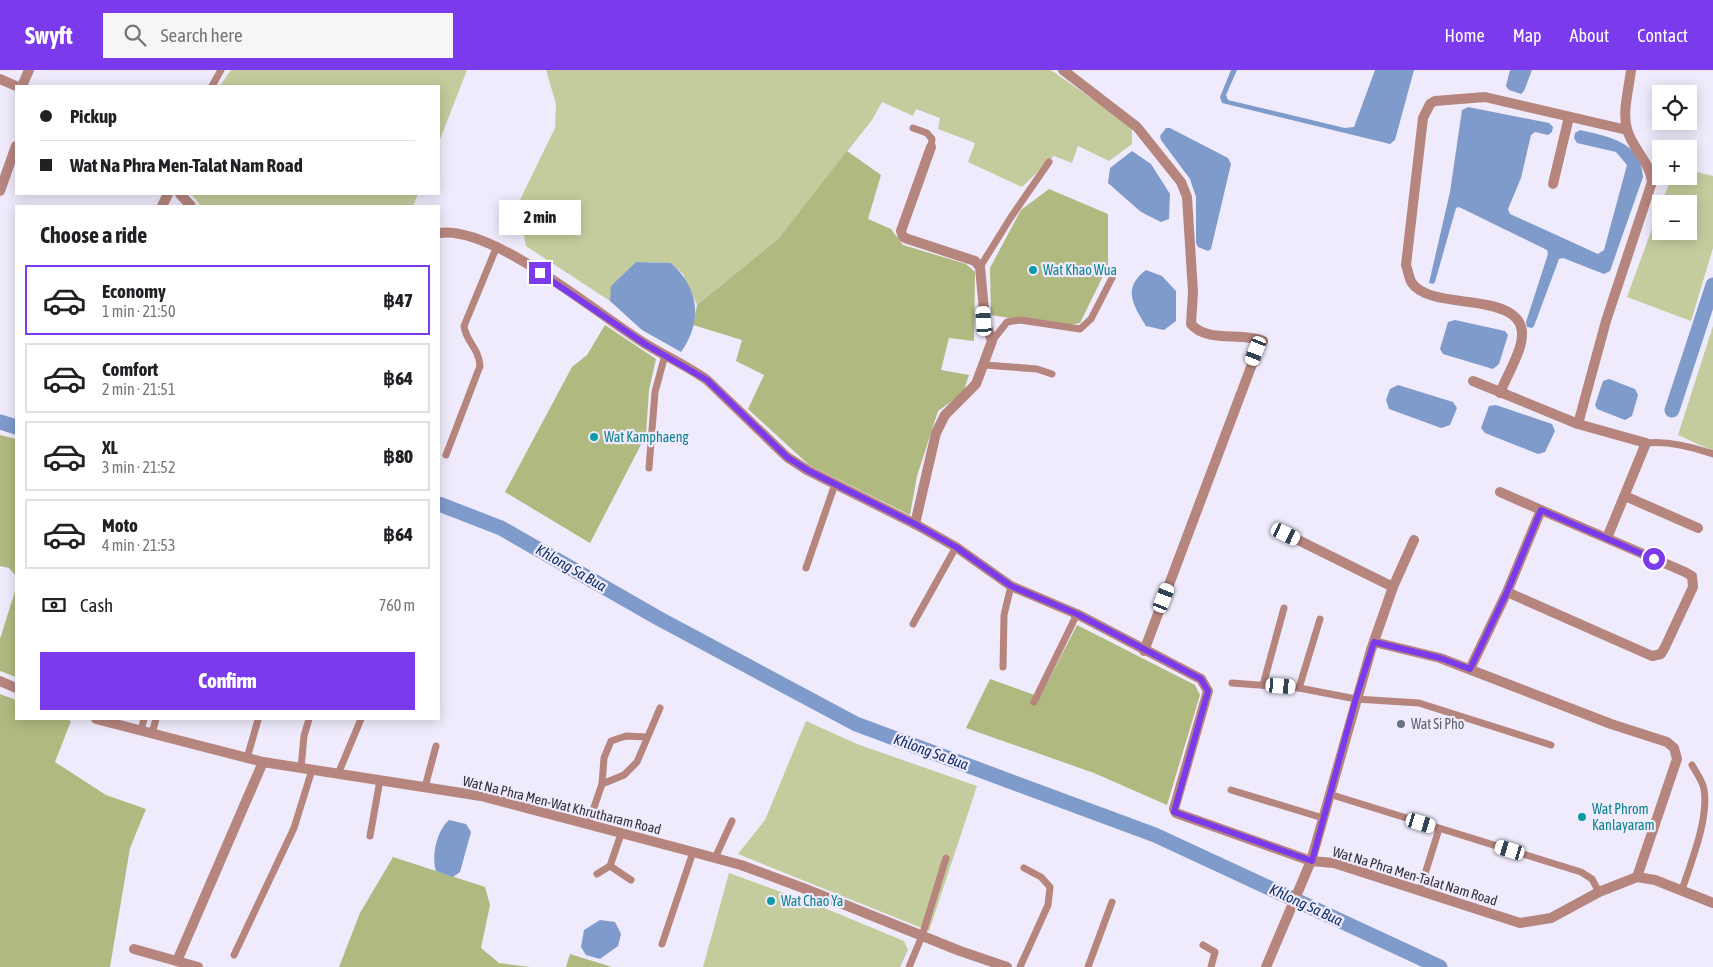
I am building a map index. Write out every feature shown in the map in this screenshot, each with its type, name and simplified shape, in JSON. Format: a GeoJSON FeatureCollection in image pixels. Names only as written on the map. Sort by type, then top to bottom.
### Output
{"type":"FeatureCollection","features":[{"type":"Feature","properties":{"kind":"street"},"geometry":{"type":"LineString","coordinates":[[22,85],[29,70]]}},
{"type":"Feature","properties":{"kind":"street"},"geometry":{"type":"LineString","coordinates":[[1064,70],[1137,127],[1181,182],[1187,197],[1193,292],[1191,324],[1205,334],[1254,338],[1263,341]]}},
{"type":"Feature","properties":{"kind":"street"},"geometry":{"type":"LineString","coordinates":[[1578,424],[1606,321],[1652,182],[1651,171],[1627,130],[1626,113],[1631,70]]}},
{"type":"Feature","properties":{"kind":"street"},"geometry":{"type":"LineString","coordinates":[[0,79],[15,86]]}},
{"type":"Feature","properties":{"kind":"street"},"geometry":{"type":"LineString","coordinates":[[1500,393],[1520,346],[1521,330],[1517,320],[1508,312],[1492,306],[1434,297],[1422,292],[1412,283],[1406,265],[1423,118],[1430,104],[1434,101],[1485,97],[1627,130]]}},
{"type":"Feature","properties":{"kind":"street"},"geometry":{"type":"LineString","coordinates":[[1553,184],[1569,116]]}},
{"type":"Feature","properties":{"kind":"street"},"geometry":{"type":"LineString","coordinates":[[915,524],[936,433],[946,415],[976,384],[985,365],[992,341],[984,321],[980,268],[975,261],[968,257],[902,237],[900,231],[931,147]]}},
{"type":"Feature","properties":{"kind":"street"},"geometry":{"type":"LineString","coordinates":[[0,191],[15,149]]}},
{"type":"Feature","properties":{"kind":"street"},"geometry":{"type":"LineString","coordinates":[[181,195],[190,205]]}},
{"type":"Feature","properties":{"kind":"street","name":"Wat Na Phra Men-Talat Nam Road"},"geometry":{"type":"LineString","coordinates":[[440,233],[468,235],[497,246],[664,355],[707,380],[787,457],[807,470],[915,524],[956,547],[1011,586],[1077,614],[1144,651],[1201,679],[1208,691],[1174,812],[1310,865],[1334,862],[1520,922],[1551,918],[1599,892],[1637,877]]}},
{"type":"Feature","properties":{"kind":"street"},"geometry":{"type":"LineString","coordinates":[[1144,651],[1256,351]]}},
{"type":"Feature","properties":{"kind":"street"},"geometry":{"type":"LineString","coordinates":[[1473,382],[1578,424],[1646,443],[1607,538]]}},
{"type":"Feature","properties":{"kind":"street"},"geometry":{"type":"LineString","coordinates":[[1500,492],[1692,576],[1693,587],[1661,654],[1652,656],[1507,592]]}},
{"type":"Feature","properties":{"kind":"street"},"geometry":{"type":"LineString","coordinates":[[1625,496],[1698,528]]}},
{"type":"Feature","properties":{"kind":"street"},"geometry":{"type":"LineString","coordinates":[[1470,669],[1507,592],[1541,510]]}},
{"type":"Feature","properties":{"kind":"street"},"geometry":{"type":"LineString","coordinates":[[1286,534],[1393,587]]}},
{"type":"Feature","properties":{"kind":"street"},"geometry":{"type":"LineString","coordinates":[[1266,967],[1310,865],[1356,698],[1393,587],[1414,540]]}},
{"type":"Feature","properties":{"kind":"street"},"geometry":{"type":"LineString","coordinates":[[1374,642],[1440,658],[1611,724],[1667,742],[1674,748],[1677,759],[1637,877],[1655,880],[1713,903]]}},
{"type":"Feature","properties":{"kind":"street"},"geometry":{"type":"LineString","coordinates":[[0,682],[15,688]]}},
{"type":"Feature","properties":{"kind":"street","name":"Wat Na Phra Men-Wat Khrutharam Road"},"geometry":{"type":"LineString","coordinates":[[100,720],[262,762],[481,796],[693,852],[804,888],[922,936],[1007,967]]}},
{"type":"Feature","properties":{"kind":"street"},"geometry":{"type":"LineString","coordinates":[[177,961],[262,762]]}},
{"type":"Feature","properties":{"kind":"street"},"geometry":{"type":"LineString","coordinates":[[134,949],[198,967]]}},
{"type":"Feature","properties":{"kind":"lane"},"geometry":{"type":"LineString","coordinates":[[213,85],[221,70]]}},
{"type":"Feature","properties":{"kind":"lane"},"geometry":{"type":"LineString","coordinates":[[913,128],[927,133],[932,138],[931,147]]}},
{"type":"Feature","properties":{"kind":"lane"},"geometry":{"type":"LineString","coordinates":[[980,268],[1049,162]]}},
{"type":"Feature","properties":{"kind":"lane"},"geometry":{"type":"LineString","coordinates":[[446,455],[480,366],[479,356],[465,334],[464,326],[497,246]]}},
{"type":"Feature","properties":{"kind":"lane"},"geometry":{"type":"LineString","coordinates":[[992,341],[1007,322],[1020,320],[1080,329],[1091,318],[1114,274]]}},
{"type":"Feature","properties":{"kind":"lane"},"geometry":{"type":"LineString","coordinates":[[649,468],[655,392],[664,355]]}},
{"type":"Feature","properties":{"kind":"lane"},"geometry":{"type":"LineString","coordinates":[[985,365],[1037,368],[1052,374]]}},
{"type":"Feature","properties":{"kind":"lane"},"geometry":{"type":"LineString","coordinates":[[1646,443],[1659,442],[1686,446],[1713,454]]}},
{"type":"Feature","properties":{"kind":"lane"},"geometry":{"type":"LineString","coordinates":[[806,568],[835,484]]}},
{"type":"Feature","properties":{"kind":"lane"},"geometry":{"type":"LineString","coordinates":[[913,624],[956,547]]}},
{"type":"Feature","properties":{"kind":"lane"},"geometry":{"type":"LineString","coordinates":[[1002,667],[1004,615],[1011,586]]}},
{"type":"Feature","properties":{"kind":"lane"},"geometry":{"type":"LineString","coordinates":[[1263,685],[1284,608]]}},
{"type":"Feature","properties":{"kind":"lane"},"geometry":{"type":"LineString","coordinates":[[1034,702],[1077,614]]}},
{"type":"Feature","properties":{"kind":"lane"},"geometry":{"type":"LineString","coordinates":[[1299,688],[1320,619]]}},
{"type":"Feature","properties":{"kind":"lane"},"geometry":{"type":"LineString","coordinates":[[1232,683],[1299,688],[1356,698],[1418,703],[1551,745]]}},
{"type":"Feature","properties":{"kind":"lane"},"geometry":{"type":"LineString","coordinates":[[602,784],[624,775],[637,762],[660,708]]}},
{"type":"Feature","properties":{"kind":"lane"},"geometry":{"type":"LineString","coordinates":[[144,720],[146,732]]}},
{"type":"Feature","properties":{"kind":"lane"},"geometry":{"type":"LineString","coordinates":[[146,732],[155,720]]}},
{"type":"Feature","properties":{"kind":"lane"},"geometry":{"type":"LineString","coordinates":[[247,758],[258,720]]}},
{"type":"Feature","properties":{"kind":"lane"},"geometry":{"type":"LineString","coordinates":[[234,955],[294,828],[307,769],[304,736],[309,720]]}},
{"type":"Feature","properties":{"kind":"lane"},"geometry":{"type":"LineString","coordinates":[[338,774],[361,720]]}},
{"type":"Feature","properties":{"kind":"lane"},"geometry":{"type":"LineString","coordinates":[[588,825],[602,784],[604,758],[611,741],[626,736],[647,737]]}},
{"type":"Feature","properties":{"kind":"lane"},"geometry":{"type":"LineString","coordinates":[[425,787],[436,746]]}},
{"type":"Feature","properties":{"kind":"lane"},"geometry":{"type":"LineString","coordinates":[[1682,890],[1700,835],[1703,808],[1704,788],[1692,765]]}},
{"type":"Feature","properties":{"kind":"lane"},"geometry":{"type":"LineString","coordinates":[[370,836],[380,780]]}},
{"type":"Feature","properties":{"kind":"lane"},"geometry":{"type":"LineString","coordinates":[[1231,790],[1323,818]]}},
{"type":"Feature","properties":{"kind":"lane"},"geometry":{"type":"LineString","coordinates":[[1329,794],[1582,872],[1592,879],[1599,892]]}},
{"type":"Feature","properties":{"kind":"lane"},"geometry":{"type":"LineString","coordinates":[[714,858],[732,822]]}},
{"type":"Feature","properties":{"kind":"lane"},"geometry":{"type":"LineString","coordinates":[[1420,890],[1439,829]]}},
{"type":"Feature","properties":{"kind":"lane"},"geometry":{"type":"LineString","coordinates":[[597,874],[610,866],[621,834]]}},
{"type":"Feature","properties":{"kind":"lane"},"geometry":{"type":"LineString","coordinates":[[662,944],[693,852]]}},
{"type":"Feature","properties":{"kind":"lane"},"geometry":{"type":"LineString","coordinates":[[910,967],[922,936],[946,858]]}},
{"type":"Feature","properties":{"kind":"lane"},"geometry":{"type":"LineString","coordinates":[[610,866],[631,880]]}},
{"type":"Feature","properties":{"kind":"lane"},"geometry":{"type":"LineString","coordinates":[[1020,967],[1048,905],[1050,887],[1041,877],[1024,868]]}},
{"type":"Feature","properties":{"kind":"lane"},"geometry":{"type":"LineString","coordinates":[[1088,967],[1112,902]]}},
{"type":"Feature","properties":{"kind":"lane"},"geometry":{"type":"LineString","coordinates":[[1203,946],[1215,952],[1211,967]]}},
{"type":"Feature","properties":{"kind":"green space"},"geometry":{"type":"Polygon","coordinates":[[[231,70],[467,70],[440,139],[440,85],[221,85],[231,70]]]}},
{"type":"Feature","properties":{"kind":"green space"},"geometry":{"type":"Polygon","coordinates":[[[546,70],[1051,70],[1128,124],[1132,130],[1132,144],[1109,161],[1078,146],[1072,163],[1054,156],[1022,187],[968,162],[975,143],[938,129],[940,118],[916,109],[913,116],[882,102],[872,120],[778,239],[697,305],[683,274],[671,263],[636,262],[612,286],[610,301],[526,246],[518,204],[555,128],[556,104],[546,70]]]}},
{"type":"Feature","properties":{"kind":"green space"},"geometry":{"type":"Polygon","coordinates":[[[847,151],[881,175],[868,219],[891,229],[903,245],[966,264],[975,272],[974,341],[949,338],[941,370],[969,375],[963,393],[938,411],[917,476],[910,515],[809,465],[748,409],[764,375],[736,361],[742,340],[693,325],[697,305],[778,239],[847,151]]]}},
{"type":"Feature","properties":{"kind":"green space"},"geometry":{"type":"Polygon","coordinates":[[[1697,172],[1713,176],[1713,248],[1691,321],[1627,297],[1652,229],[1652,240],[1697,240],[1697,195],[1665,195],[1668,185],[1697,185],[1697,172]]]}},
{"type":"Feature","properties":{"kind":"green space"},"geometry":{"type":"Polygon","coordinates":[[[1049,189],[1108,214],[1108,266],[1080,323],[1062,327],[991,315],[990,268],[1021,210],[1049,189]]]}},
{"type":"Feature","properties":{"kind":"green space"},"geometry":{"type":"Polygon","coordinates":[[[192,195],[418,195],[413,205],[200,205],[192,195]]]}},
{"type":"Feature","properties":{"kind":"green space"},"geometry":{"type":"Polygon","coordinates":[[[605,325],[656,359],[649,390],[646,435],[590,543],[505,492],[572,367],[587,355],[605,325]]]}},
{"type":"Feature","properties":{"kind":"green space"},"geometry":{"type":"Polygon","coordinates":[[[1713,326],[1713,451],[1678,435],[1713,326]]]}},
{"type":"Feature","properties":{"kind":"green space"},"geometry":{"type":"Polygon","coordinates":[[[0,435],[15,439],[15,575],[9,568],[0,566],[0,435]]]}},
{"type":"Feature","properties":{"kind":"green space"},"geometry":{"type":"Polygon","coordinates":[[[15,591],[15,677],[0,671],[0,639],[15,591]]]}},
{"type":"Feature","properties":{"kind":"green space"},"geometry":{"type":"Polygon","coordinates":[[[1077,625],[1195,685],[1200,695],[1167,805],[1094,773],[966,728],[990,679],[1040,697],[1077,625]]]}},
{"type":"Feature","properties":{"kind":"green space"},"geometry":{"type":"Polygon","coordinates":[[[0,694],[15,700],[15,720],[71,721],[55,762],[106,795],[146,809],[130,848],[110,967],[0,967],[0,694]]]}},
{"type":"Feature","properties":{"kind":"green space"},"geometry":{"type":"Polygon","coordinates":[[[806,721],[857,744],[977,786],[929,931],[738,854],[765,820],[806,721]]]}},
{"type":"Feature","properties":{"kind":"green space"},"geometry":{"type":"Polygon","coordinates":[[[393,857],[485,887],[490,905],[481,948],[499,963],[530,967],[339,967],[360,913],[393,857]]]}},
{"type":"Feature","properties":{"kind":"green space"},"geometry":{"type":"Polygon","coordinates":[[[729,873],[822,907],[904,941],[908,950],[900,967],[703,967],[729,873]]]}},
{"type":"Feature","properties":{"kind":"green space"},"geometry":{"type":"Polygon","coordinates":[[[570,954],[612,967],[566,967],[570,954]]]}},
{"type":"Feature","properties":{"kind":"water"},"geometry":{"type":"Polygon","coordinates":[[[1231,70],[1237,70],[1226,95],[1228,100],[1345,128],[1354,127],[1375,70],[1414,70],[1395,140],[1390,144],[1222,103],[1220,97],[1231,70]]]}},
{"type":"Feature","properties":{"kind":"water"},"geometry":{"type":"Polygon","coordinates":[[[1510,70],[1532,70],[1521,94],[1509,90],[1506,86],[1510,70]]]}},
{"type":"Feature","properties":{"kind":"water"},"geometry":{"type":"Polygon","coordinates":[[[1468,107],[1549,123],[1553,127],[1552,132],[1548,135],[1535,132],[1531,135],[1521,178],[1508,209],[1510,214],[1598,254],[1604,250],[1627,165],[1616,152],[1577,143],[1574,138],[1575,133],[1580,130],[1612,138],[1630,148],[1641,165],[1643,177],[1610,271],[1604,274],[1563,258],[1559,259],[1532,328],[1527,327],[1526,322],[1548,254],[1547,250],[1459,207],[1456,208],[1435,282],[1433,284],[1429,283],[1450,192],[1462,110],[1468,107]]]}},
{"type":"Feature","properties":{"kind":"water"},"geometry":{"type":"Polygon","coordinates":[[[1166,128],[1170,128],[1228,158],[1231,164],[1211,249],[1208,251],[1198,247],[1196,243],[1196,197],[1190,179],[1161,140],[1160,136],[1166,128]]]}},
{"type":"Feature","properties":{"kind":"water"},"geometry":{"type":"Polygon","coordinates":[[[1132,151],[1151,164],[1170,194],[1169,219],[1161,222],[1141,212],[1108,183],[1110,168],[1132,151]]]}},
{"type":"Feature","properties":{"kind":"water"},"geometry":{"type":"Polygon","coordinates":[[[636,262],[671,263],[687,283],[695,305],[695,317],[693,329],[681,352],[642,330],[610,301],[611,286],[636,262]]]}},
{"type":"Feature","properties":{"kind":"water"},"geometry":{"type":"Polygon","coordinates":[[[1146,270],[1162,276],[1176,291],[1176,321],[1164,330],[1146,326],[1134,304],[1132,290],[1134,283],[1146,270]]]}},
{"type":"Feature","properties":{"kind":"water"},"geometry":{"type":"Polygon","coordinates":[[[1455,320],[1505,331],[1508,335],[1499,364],[1493,369],[1443,354],[1440,349],[1448,322],[1455,320]]]}},
{"type":"Feature","properties":{"kind":"water"},"geometry":{"type":"Polygon","coordinates":[[[1609,379],[1635,389],[1638,395],[1632,416],[1625,420],[1597,409],[1595,405],[1603,381],[1609,379]]]}},
{"type":"Feature","properties":{"kind":"water"},"geometry":{"type":"Polygon","coordinates":[[[1398,385],[1453,402],[1457,408],[1450,425],[1441,428],[1389,409],[1386,400],[1390,389],[1398,385]]]}},
{"type":"Feature","properties":{"kind":"water"},"geometry":{"type":"Polygon","coordinates":[[[1496,405],[1552,424],[1555,431],[1545,452],[1538,454],[1485,433],[1481,428],[1489,406],[1496,405]]]}},
{"type":"Feature","properties":{"kind":"water"},"geometry":{"type":"Polygon","coordinates":[[[449,820],[466,824],[471,832],[460,872],[453,877],[436,871],[434,858],[438,837],[449,820]]]}},
{"type":"Feature","properties":{"kind":"water"},"geometry":{"type":"Polygon","coordinates":[[[600,920],[615,922],[621,934],[618,946],[600,959],[586,955],[581,947],[584,930],[600,920]]]}},
{"type":"Feature","properties":{"kind":"waterway"},"geometry":{"type":"LineString","coordinates":[[1672,410],[1713,285]]}},
{"type":"Feature","properties":{"kind":"waterway","name":"Khlong Sa Bua"},"geometry":{"type":"LineString","coordinates":[[0,422],[15,427]]}},
{"type":"Feature","properties":{"kind":"waterway","name":"Khlong Sa Bua"},"geometry":{"type":"LineString","coordinates":[[440,504],[501,528],[658,618],[856,724],[1155,835],[1440,967]]}},
{"type":"Feature","properties":{"kind":"place","name":"Wat Khao Wua"},"geometry":{"type":"Point","coordinates":[1033,270]}},
{"type":"Feature","properties":{"kind":"place","name":"Wat Kamphaeng"},"geometry":{"type":"Point","coordinates":[594,437]}},
{"type":"Feature","properties":{"kind":"place","name":"Wat Si Pho"},"geometry":{"type":"Point","coordinates":[1401,724]}},
{"type":"Feature","properties":{"kind":"place","name":"Wat Phrom Kanlayaram"},"geometry":{"type":"Point","coordinates":[1582,817]}},
{"type":"Feature","properties":{"kind":"place","name":"Wat Chao Ya"},"geometry":{"type":"Point","coordinates":[771,901]}},
{"type":"Feature","properties":{"kind":"route"},"geometry":{"type":"LineString","coordinates":[[540,273],[645,344],[693,370],[707,380],[787,457],[807,470],[915,524],[956,547],[1011,586],[1077,614],[1144,651],[1201,679],[1206,684],[1208,691],[1174,812],[1312,861],[1356,698],[1374,642],[1440,658],[1470,669],[1507,592],[1541,510],[1654,559]]}}]}
